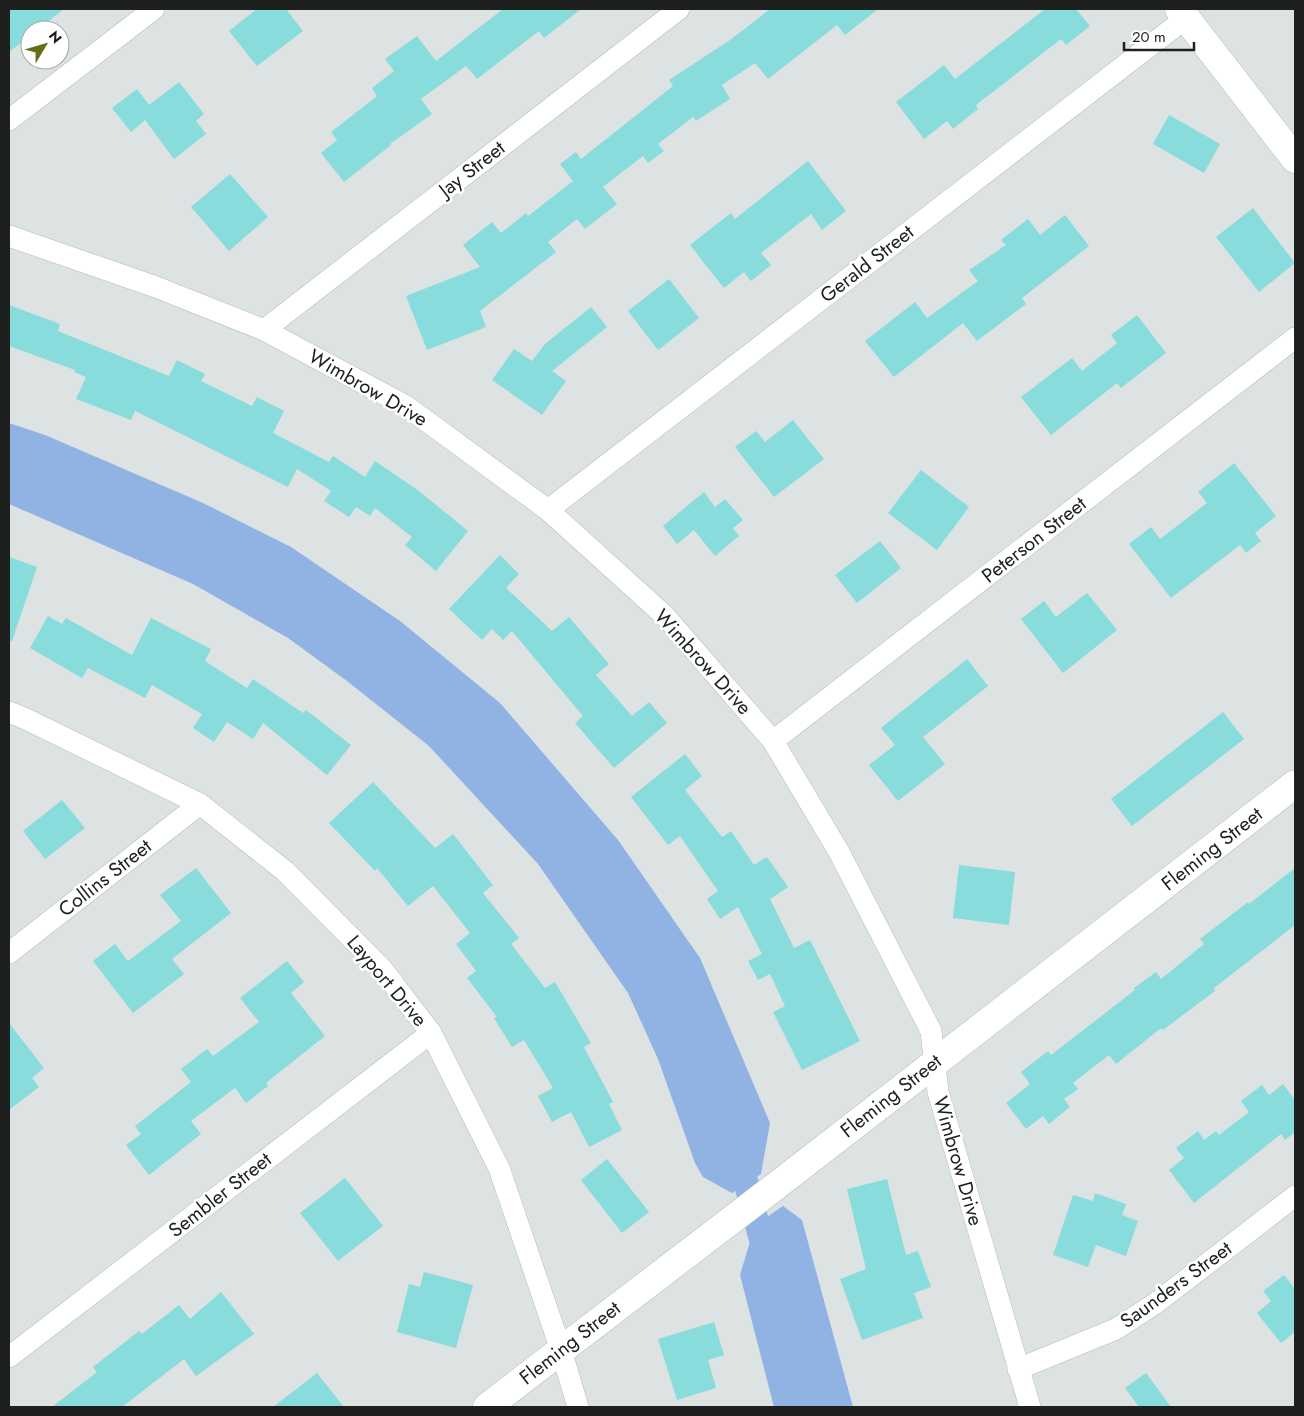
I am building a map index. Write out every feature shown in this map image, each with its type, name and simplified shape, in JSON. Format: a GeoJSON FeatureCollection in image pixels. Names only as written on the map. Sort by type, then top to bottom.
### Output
{"type":"FeatureCollection","features":[{"type":"Feature","properties":{"kind":"street"},"geometry":{"type":"LineString","coordinates":[[9,120],[154,9]]}},
{"type":"Feature","properties":{"kind":"street","name":"Jay Street"},"geometry":{"type":"LineString","coordinates":[[264,330],[679,9]]}},
{"type":"Feature","properties":{"kind":"street"},"geometry":{"type":"LineString","coordinates":[[1182,13],[1295,159]]}},
{"type":"Feature","properties":{"kind":"street","name":"Gerald Street"},"geometry":{"type":"LineString","coordinates":[[548,510],[1182,13]]}},
{"type":"Feature","properties":{"kind":"street","name":"Wimbrow Drive"},"geometry":{"type":"LineString","coordinates":[[9,236],[156,287],[264,330],[406,406],[548,510],[665,616],[773,741],[839,852],[931,1031],[938,1092],[1030,1407]]}},
{"type":"Feature","properties":{"kind":"street","name":"Peterson Street"},"geometry":{"type":"LineString","coordinates":[[773,741],[1295,338]]}},
{"type":"Feature","properties":{"kind":"street","name":"Layport Drive"},"geometry":{"type":"LineString","coordinates":[[9,712],[200,804],[285,871],[382,969],[431,1033],[499,1168],[561,1350],[578,1407]]}},
{"type":"Feature","properties":{"kind":"street","name":"Fleming Street"},"geometry":{"type":"LineString","coordinates":[[487,1407],[1295,784]]}},
{"type":"Feature","properties":{"kind":"street","name":"Collins Street"},"geometry":{"type":"LineString","coordinates":[[9,953],[200,804]]}},
{"type":"Feature","properties":{"kind":"street","name":"Sembler Street"},"geometry":{"type":"LineString","coordinates":[[9,1357],[431,1033]]}},
{"type":"Feature","properties":{"kind":"street","name":"Saunders Street"},"geometry":{"type":"LineString","coordinates":[[1018,1369],[1116,1329],[1156,1303],[1295,1196]]}},
{"type":"Feature","properties":{"kind":"water"},"geometry":{"type":"Polygon","coordinates":[[[9,423],[45,435],[203,503],[291,547],[400,621],[500,703],[618,840],[700,958],[770,1123],[761,1174],[732,1193],[703,1177],[695,1163],[658,1059],[628,993],[538,864],[429,746],[347,681],[288,638],[193,584],[9,504],[9,423]]]}},
{"type":"Feature","properties":{"kind":"water"},"geometry":{"type":"Polygon","coordinates":[[[783,1206],[802,1220],[853,1407],[774,1407],[740,1275],[755,1225],[783,1206]]]}},
{"type":"Feature","properties":{"kind":"building"},"geometry":{"type":"Polygon","coordinates":[[[9,9],[64,9],[50,20],[20,20],[20,44],[9,52],[9,9]]]}},
{"type":"Feature","properties":{"kind":"building"},"geometry":{"type":"Polygon","coordinates":[[[257,9],[286,9],[303,31],[257,66],[229,31],[257,9]]]}},
{"type":"Feature","properties":{"kind":"building"},"geometry":{"type":"Polygon","coordinates":[[[503,9],[581,9],[544,38],[539,31],[477,79],[466,66],[421,99],[432,114],[390,144],[344,182],[321,153],[337,140],[331,132],[377,96],[372,88],[394,71],[385,59],[417,36],[436,61],[503,9]]]}},
{"type":"Feature","properties":{"kind":"building"},"geometry":{"type":"Polygon","coordinates":[[[770,9],[878,9],[845,35],[837,25],[768,79],[755,63],[722,85],[730,99],[696,121],[693,117],[658,144],[664,151],[648,163],[643,156],[603,187],[617,204],[585,229],[577,219],[548,242],[556,252],[480,311],[486,327],[427,350],[406,296],[480,267],[463,245],[492,222],[501,233],[526,213],[528,216],[573,181],[560,164],[576,152],[581,159],[673,86],[669,80],[730,40],[770,9]]]}},
{"type":"Feature","properties":{"kind":"building"},"geometry":{"type":"Polygon","coordinates":[[[1045,9],[1076,9],[1090,26],[1066,45],[1061,39],[976,105],[978,109],[953,129],[947,121],[924,139],[896,102],[944,65],[955,79],[1045,9]]]}},
{"type":"Feature","properties":{"kind":"building"},"geometry":{"type":"Polygon","coordinates":[[[179,82],[204,114],[196,121],[206,134],[174,159],[145,120],[131,132],[112,108],[137,89],[149,105],[179,82]]]}},
{"type":"Feature","properties":{"kind":"building"},"geometry":{"type":"Polygon","coordinates":[[[1169,115],[1220,144],[1204,173],[1153,144],[1169,115]]]}},
{"type":"Feature","properties":{"kind":"building"},"geometry":{"type":"Polygon","coordinates":[[[808,161],[846,211],[822,230],[811,214],[761,253],[771,265],[751,281],[744,272],[724,288],[690,245],[731,213],[735,219],[808,161]]]}},
{"type":"Feature","properties":{"kind":"building"},"geometry":{"type":"Polygon","coordinates":[[[230,174],[268,217],[229,251],[191,207],[230,174]]]}},
{"type":"Feature","properties":{"kind":"building"},"geometry":{"type":"Polygon","coordinates":[[[1253,208],[1295,263],[1259,292],[1216,237],[1253,208]]]}},
{"type":"Feature","properties":{"kind":"building"},"geometry":{"type":"Polygon","coordinates":[[[1065,215],[1089,246],[1022,298],[1026,304],[977,341],[963,323],[894,377],[865,341],[915,302],[927,318],[978,281],[969,270],[1006,245],[1001,240],[1028,219],[1040,235],[1065,215]]]}},
{"type":"Feature","properties":{"kind":"building"},"geometry":{"type":"Polygon","coordinates":[[[669,279],[699,318],[658,350],[628,311],[669,279]]]}},
{"type":"Feature","properties":{"kind":"building"},"geometry":{"type":"Polygon","coordinates":[[[9,305],[60,324],[58,331],[169,376],[177,360],[205,374],[201,381],[252,406],[257,397],[284,411],[273,433],[329,462],[333,456],[365,477],[375,461],[419,491],[468,531],[436,571],[405,545],[412,537],[375,508],[370,516],[356,507],[349,517],[324,501],[331,491],[297,469],[288,487],[135,411],[131,420],[76,399],[86,377],[74,372],[75,370],[9,346],[9,305]]]}},
{"type":"Feature","properties":{"kind":"building"},"geometry":{"type":"Polygon","coordinates":[[[591,307],[607,327],[552,371],[566,381],[542,415],[492,380],[514,349],[532,361],[545,344],[591,307]]]}},
{"type":"Feature","properties":{"kind":"building"},"geometry":{"type":"Polygon","coordinates":[[[1137,315],[1166,353],[1121,388],[1117,383],[1051,435],[1021,397],[1072,358],[1082,371],[1117,343],[1111,335],[1137,315]]]}},
{"type":"Feature","properties":{"kind":"building"},"geometry":{"type":"Polygon","coordinates":[[[793,420],[824,459],[774,497],[735,447],[756,431],[765,442],[793,420]]]}},
{"type":"Feature","properties":{"kind":"building"},"geometry":{"type":"Polygon","coordinates":[[[1234,463],[1276,516],[1255,533],[1261,541],[1246,553],[1240,545],[1171,598],[1129,544],[1151,527],[1160,539],[1207,503],[1198,492],[1234,463]]]}},
{"type":"Feature","properties":{"kind":"building"},"geometry":{"type":"Polygon","coordinates":[[[921,470],[969,507],[937,550],[888,513],[921,470]]]}},
{"type":"Feature","properties":{"kind":"building"},"geometry":{"type":"Polygon","coordinates":[[[704,492],[715,507],[725,499],[743,520],[733,528],[739,536],[715,556],[694,530],[677,544],[663,526],[704,492]]]}},
{"type":"Feature","properties":{"kind":"building"},"geometry":{"type":"Polygon","coordinates":[[[880,541],[901,568],[857,603],[835,575],[880,541]]]}},
{"type":"Feature","properties":{"kind":"building"},"geometry":{"type":"Polygon","coordinates":[[[500,555],[519,574],[506,588],[552,631],[569,617],[609,664],[596,675],[632,716],[649,702],[667,723],[614,768],[575,723],[583,716],[512,631],[503,640],[492,629],[482,640],[449,609],[500,555]]]}},
{"type":"Feature","properties":{"kind":"building"},"geometry":{"type":"Polygon","coordinates":[[[9,557],[37,567],[12,641],[9,641],[9,557]]]}},
{"type":"Feature","properties":{"kind":"building"},"geometry":{"type":"Polygon","coordinates":[[[1087,593],[1117,630],[1063,673],[1021,619],[1044,601],[1056,617],[1087,593]]]}},
{"type":"Feature","properties":{"kind":"building"},"geometry":{"type":"Polygon","coordinates":[[[48,616],[62,624],[66,618],[132,655],[151,618],[211,649],[205,661],[247,688],[253,679],[303,713],[306,710],[351,745],[327,775],[263,723],[253,739],[227,722],[214,742],[193,728],[202,714],[152,685],[145,698],[88,668],[82,678],[30,648],[48,616]]]}},
{"type":"Feature","properties":{"kind":"building"},"geometry":{"type":"Polygon","coordinates":[[[967,659],[988,686],[923,737],[945,764],[898,801],[869,765],[895,745],[881,728],[967,659]]]}},
{"type":"Feature","properties":{"kind":"building"},"geometry":{"type":"Polygon","coordinates":[[[1223,712],[1244,739],[1132,826],[1111,799],[1223,712]]]}},
{"type":"Feature","properties":{"kind":"building"},"geometry":{"type":"Polygon","coordinates":[[[685,754],[702,776],[685,790],[722,837],[731,831],[754,865],[767,857],[788,887],[770,899],[794,948],[810,940],[860,1041],[802,1070],[773,1012],[785,1006],[770,974],[758,980],[748,961],[762,954],[738,907],[720,919],[707,899],[718,891],[680,836],[668,845],[631,797],[685,754]]]}},
{"type":"Feature","properties":{"kind":"building"},"geometry":{"type":"Polygon","coordinates":[[[373,782],[435,848],[453,834],[493,885],[483,893],[519,938],[511,944],[545,988],[555,982],[591,1043],[584,1047],[613,1102],[609,1104],[622,1130],[589,1147],[571,1112],[552,1122],[538,1096],[553,1088],[524,1040],[512,1047],[494,1018],[497,1017],[467,978],[476,971],[456,944],[470,933],[433,886],[408,906],[377,868],[375,871],[329,823],[373,782]]]}},
{"type":"Feature","properties":{"kind":"building"},"geometry":{"type":"Polygon","coordinates":[[[62,800],[85,828],[45,859],[23,831],[62,800]]]}},
{"type":"Feature","properties":{"kind":"building"},"geometry":{"type":"Polygon","coordinates":[[[959,865],[1015,872],[1009,925],[953,918],[959,865]]]}},
{"type":"Feature","properties":{"kind":"building"},"geometry":{"type":"Polygon","coordinates":[[[196,868],[231,913],[172,959],[184,974],[133,1013],[93,961],[115,944],[128,961],[181,921],[160,895],[196,868]]]}},
{"type":"Feature","properties":{"kind":"building"},"geometry":{"type":"Polygon","coordinates":[[[1295,868],[1295,925],[1214,988],[1215,991],[1163,1030],[1161,1028],[1116,1064],[1109,1055],[1073,1083],[1078,1089],[1064,1099],[1070,1107],[1049,1124],[1043,1116],[1026,1129],[1006,1103],[1030,1084],[1021,1072],[1048,1051],[1051,1055],[1156,972],[1161,979],[1204,944],[1200,939],[1295,868]]]}},
{"type":"Feature","properties":{"kind":"building"},"geometry":{"type":"Polygon","coordinates":[[[287,961],[304,982],[291,993],[325,1036],[266,1083],[268,1086],[246,1103],[235,1088],[191,1121],[201,1134],[149,1175],[126,1145],[141,1134],[135,1126],[191,1082],[181,1069],[207,1049],[213,1056],[259,1022],[240,998],[287,961]]]}},
{"type":"Feature","properties":{"kind":"building"},"geometry":{"type":"Polygon","coordinates":[[[9,1023],[44,1068],[32,1078],[39,1087],[9,1110],[9,1023]]]}},
{"type":"Feature","properties":{"kind":"building"},"geometry":{"type":"Polygon","coordinates":[[[1283,1084],[1295,1100],[1295,1132],[1285,1140],[1281,1134],[1194,1203],[1169,1170],[1184,1158],[1176,1148],[1198,1131],[1204,1140],[1216,1131],[1219,1135],[1249,1112],[1241,1101],[1262,1085],[1269,1095],[1283,1084]]]}},
{"type":"Feature","properties":{"kind":"building"},"geometry":{"type":"Polygon","coordinates":[[[607,1159],[649,1212],[622,1233],[581,1180],[607,1159]]]}},
{"type":"Feature","properties":{"kind":"building"},"geometry":{"type":"Polygon","coordinates":[[[345,1178],[383,1226],[338,1261],[300,1213],[345,1178]]]}},
{"type":"Feature","properties":{"kind":"building"},"geometry":{"type":"Polygon","coordinates":[[[887,1179],[906,1255],[918,1251],[931,1287],[914,1293],[923,1318],[862,1340],[840,1279],[866,1269],[847,1189],[887,1179]]]}},
{"type":"Feature","properties":{"kind":"building"},"geometry":{"type":"Polygon","coordinates":[[[1095,1193],[1126,1204],[1122,1215],[1138,1221],[1126,1256],[1096,1245],[1088,1267],[1053,1255],[1073,1195],[1093,1201],[1095,1193]]]}},
{"type":"Feature","properties":{"kind":"building"},"geometry":{"type":"Polygon","coordinates":[[[424,1272],[473,1285],[456,1348],[397,1332],[409,1284],[420,1287],[424,1272]]]}},
{"type":"Feature","properties":{"kind":"building"},"geometry":{"type":"Polygon","coordinates":[[[1284,1275],[1295,1289],[1295,1332],[1281,1343],[1257,1313],[1271,1301],[1263,1291],[1284,1275]]]}},
{"type":"Feature","properties":{"kind":"building"},"geometry":{"type":"Polygon","coordinates":[[[221,1292],[254,1334],[196,1376],[184,1359],[122,1407],[52,1407],[97,1372],[93,1367],[139,1331],[142,1334],[179,1305],[190,1319],[221,1292]]]}},
{"type":"Feature","properties":{"kind":"building"},"geometry":{"type":"Polygon","coordinates":[[[714,1322],[724,1355],[708,1360],[716,1388],[677,1400],[658,1339],[714,1322]]]}},
{"type":"Feature","properties":{"kind":"building"},"geometry":{"type":"Polygon","coordinates":[[[317,1373],[344,1407],[273,1407],[317,1373]]]}},
{"type":"Feature","properties":{"kind":"building"},"geometry":{"type":"Polygon","coordinates":[[[1146,1373],[1171,1407],[1139,1407],[1125,1388],[1146,1373]]]}},
{"type":"Feature","properties":{"kind":"waterway"},"geometry":{"type":"LineString","coordinates":[[736,1152],[766,1256]]}}]}
